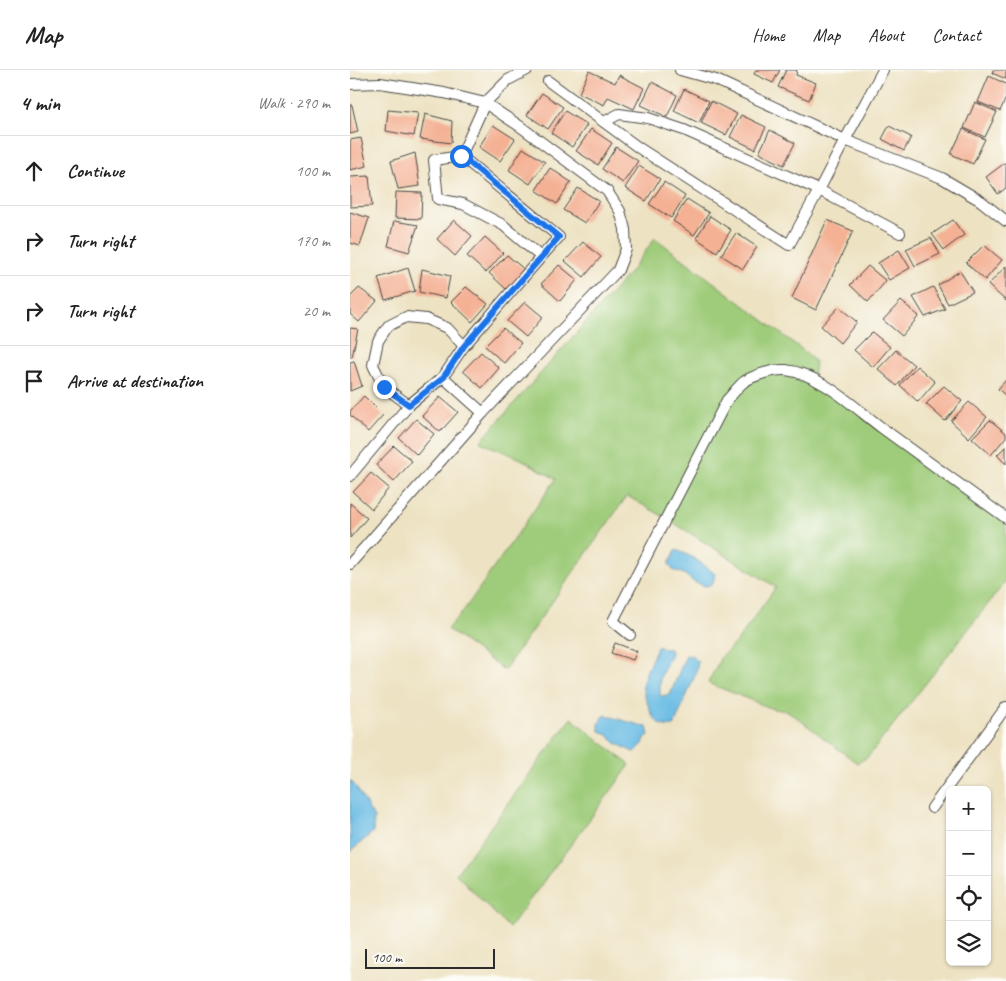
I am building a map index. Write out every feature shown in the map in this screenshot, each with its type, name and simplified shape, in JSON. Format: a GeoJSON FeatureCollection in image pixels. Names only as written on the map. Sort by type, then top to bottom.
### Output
{"type":"FeatureCollection","features":[{"type":"Feature","properties":{"kind":"street"},"geometry":{"type":"LineString","coordinates":[[461,156],[485,103],[508,80],[527,70]]}},
{"type":"Feature","properties":{"kind":"street"},"geometry":{"type":"LineString","coordinates":[[680,70],[716,80],[845,140],[942,178],[981,201],[1006,221]]}},
{"type":"Feature","properties":{"kind":"street"},"geometry":{"type":"LineString","coordinates":[[548,81],[639,148],[789,245],[881,70]]}},
{"type":"Feature","properties":{"kind":"street"},"geometry":{"type":"LineString","coordinates":[[350,84],[380,83],[444,93],[485,103],[522,127],[607,191],[620,211],[625,229],[626,249],[618,270],[483,413],[350,564]]}},
{"type":"Feature","properties":{"kind":"street"},"geometry":{"type":"LineString","coordinates":[[604,122],[619,114],[648,118],[684,130],[819,190],[900,233]]}},
{"type":"Feature","properties":{"kind":"street"},"geometry":{"type":"LineString","coordinates":[[350,476],[409,405],[443,378],[464,346],[559,237],[461,156],[434,160],[438,199],[463,204],[503,225],[541,257]]}},
{"type":"Feature","properties":{"kind":"street"},"geometry":{"type":"LineString","coordinates":[[409,405],[384,387],[373,365],[378,340],[388,326],[406,317],[426,318],[447,328],[464,346]]}},
{"type":"Feature","properties":{"kind":"street"},"geometry":{"type":"LineString","coordinates":[[630,634],[613,622],[727,400],[745,381],[763,374],[777,370],[786,370],[806,376],[831,389],[1006,518]]}},
{"type":"Feature","properties":{"kind":"street"},"geometry":{"type":"LineString","coordinates":[[443,378],[483,413]]}},
{"type":"Feature","properties":{"kind":"street"},"geometry":{"type":"LineString","coordinates":[[932,808],[1006,707]]}},
{"type":"Feature","properties":{"kind":"green space"},"geometry":{"type":"Polygon","coordinates":[[[655,238],[808,354],[815,362],[813,379],[1006,517],[1006,581],[868,757],[857,763],[788,711],[773,709],[708,683],[721,657],[738,640],[776,587],[666,518],[627,496],[504,670],[447,629],[462,613],[556,479],[521,459],[480,442],[631,271],[655,238]]]}},
{"type":"Feature","properties":{"kind":"green space"},"geometry":{"type":"Polygon","coordinates":[[[571,718],[630,765],[509,928],[456,874],[571,718]]]}},
{"type":"Feature","properties":{"kind":"water"},"geometry":{"type":"Polygon","coordinates":[[[676,550],[697,560],[715,574],[713,583],[705,586],[673,570],[669,564],[676,550]]]}},
{"type":"Feature","properties":{"kind":"water"},"geometry":{"type":"Polygon","coordinates":[[[657,647],[670,649],[671,653],[660,678],[660,696],[670,695],[686,655],[693,656],[698,661],[696,673],[674,726],[662,725],[655,719],[643,691],[645,676],[657,647]]]}},
{"type":"Feature","properties":{"kind":"water"},"geometry":{"type":"Polygon","coordinates":[[[604,715],[647,727],[649,735],[645,738],[643,744],[633,752],[614,742],[609,736],[599,730],[599,723],[604,715]]]}},
{"type":"Feature","properties":{"kind":"water"},"geometry":{"type":"Polygon","coordinates":[[[350,780],[374,818],[373,832],[350,852],[350,780]]]}},
{"type":"Feature","properties":{"kind":"building"},"geometry":{"type":"Polygon","coordinates":[[[756,70],[780,70],[773,83],[754,74],[756,70]]]}},
{"type":"Feature","properties":{"kind":"building"},"geometry":{"type":"Polygon","coordinates":[[[786,70],[797,70],[796,75],[816,83],[809,100],[778,87],[786,70]]]}},
{"type":"Feature","properties":{"kind":"building"},"geometry":{"type":"Polygon","coordinates":[[[993,70],[1006,70],[1006,79],[992,73],[993,70]]]}},
{"type":"Feature","properties":{"kind":"building"},"geometry":{"type":"Polygon","coordinates":[[[589,71],[615,83],[619,75],[644,88],[634,109],[608,97],[604,105],[579,93],[589,71]]]}},
{"type":"Feature","properties":{"kind":"building"},"geometry":{"type":"Polygon","coordinates":[[[989,76],[1006,84],[1006,98],[1000,111],[978,102],[989,76]]]}},
{"type":"Feature","properties":{"kind":"building"},"geometry":{"type":"Polygon","coordinates":[[[652,82],[677,95],[667,117],[641,105],[652,82]]]}},
{"type":"Feature","properties":{"kind":"building"},"geometry":{"type":"Polygon","coordinates":[[[684,89],[709,101],[699,123],[674,111],[684,89]]]}},
{"type":"Feature","properties":{"kind":"building"},"geometry":{"type":"Polygon","coordinates":[[[542,93],[563,107],[548,129],[527,115],[542,93]]]}},
{"type":"Feature","properties":{"kind":"building"},"geometry":{"type":"Polygon","coordinates":[[[711,101],[737,114],[726,135],[701,123],[711,101]]]}},
{"type":"Feature","properties":{"kind":"building"},"geometry":{"type":"Polygon","coordinates":[[[975,102],[997,112],[985,137],[964,128],[975,102]]]}},
{"type":"Feature","properties":{"kind":"building"},"geometry":{"type":"Polygon","coordinates":[[[350,105],[352,105],[358,132],[350,134],[350,105]]]}},
{"type":"Feature","properties":{"kind":"building"},"geometry":{"type":"Polygon","coordinates":[[[388,110],[418,113],[414,136],[386,131],[388,110]]]}},
{"type":"Feature","properties":{"kind":"building"},"geometry":{"type":"Polygon","coordinates":[[[565,111],[587,125],[572,147],[551,133],[565,111]]]}},
{"type":"Feature","properties":{"kind":"building"},"geometry":{"type":"Polygon","coordinates":[[[425,114],[452,121],[451,143],[420,139],[425,114]]]}},
{"type":"Feature","properties":{"kind":"building"},"geometry":{"type":"Polygon","coordinates":[[[741,115],[766,127],[755,149],[730,137],[741,115]]]}},
{"type":"Feature","properties":{"kind":"building"},"geometry":{"type":"Polygon","coordinates":[[[493,125],[515,139],[500,161],[479,147],[493,125]]]}},
{"type":"Feature","properties":{"kind":"building"},"geometry":{"type":"Polygon","coordinates":[[[889,126],[911,137],[904,151],[882,139],[889,126]]]}},
{"type":"Feature","properties":{"kind":"building"},"geometry":{"type":"Polygon","coordinates":[[[591,129],[612,143],[598,165],[576,151],[591,129]]]}},
{"type":"Feature","properties":{"kind":"building"},"geometry":{"type":"Polygon","coordinates":[[[963,129],[985,139],[973,164],[951,154],[963,129]]]}},
{"type":"Feature","properties":{"kind":"building"},"geometry":{"type":"Polygon","coordinates":[[[770,130],[795,143],[784,165],[759,153],[770,130]]]}},
{"type":"Feature","properties":{"kind":"building"},"geometry":{"type":"Polygon","coordinates":[[[361,138],[367,166],[350,170],[350,140],[361,138]]]}},
{"type":"Feature","properties":{"kind":"building"},"geometry":{"type":"Polygon","coordinates":[[[616,147],[638,161],[623,183],[602,169],[616,147]]]}},
{"type":"Feature","properties":{"kind":"building"},"geometry":{"type":"Polygon","coordinates":[[[523,148],[545,162],[530,184],[509,170],[523,148]]]}},
{"type":"Feature","properties":{"kind":"building"},"geometry":{"type":"Polygon","coordinates":[[[415,153],[420,186],[398,189],[391,161],[415,153]]]}},
{"type":"Feature","properties":{"kind":"building"},"geometry":{"type":"Polygon","coordinates":[[[1006,162],[1006,188],[998,194],[986,177],[1006,162]]]}},
{"type":"Feature","properties":{"kind":"building"},"geometry":{"type":"Polygon","coordinates":[[[639,166],[660,179],[646,201],[625,188],[639,166]]]}},
{"type":"Feature","properties":{"kind":"building"},"geometry":{"type":"Polygon","coordinates":[[[550,168],[571,182],[557,204],[536,190],[550,168]]]}},
{"type":"Feature","properties":{"kind":"building"},"geometry":{"type":"Polygon","coordinates":[[[369,176],[372,206],[350,207],[350,177],[369,176]]]}},
{"type":"Feature","properties":{"kind":"building"},"geometry":{"type":"Polygon","coordinates":[[[664,182],[685,196],[671,218],[649,204],[664,182]]]}},
{"type":"Feature","properties":{"kind":"building"},"geometry":{"type":"Polygon","coordinates":[[[578,188],[599,201],[585,223],[563,210],[578,188]]]}},
{"type":"Feature","properties":{"kind":"building"},"geometry":{"type":"Polygon","coordinates":[[[396,192],[422,193],[421,219],[395,218],[396,192]]]}},
{"type":"Feature","properties":{"kind":"building"},"geometry":{"type":"Polygon","coordinates":[[[687,199],[709,213],[694,235],[673,221],[687,199]]]}},
{"type":"Feature","properties":{"kind":"building"},"geometry":{"type":"Polygon","coordinates":[[[350,212],[369,218],[360,246],[350,243],[350,212]]]}},
{"type":"Feature","properties":{"kind":"building"},"geometry":{"type":"Polygon","coordinates":[[[710,216],[731,230],[717,252],[696,238],[710,216]]]}},
{"type":"Feature","properties":{"kind":"building"},"geometry":{"type":"Polygon","coordinates":[[[454,220],[472,236],[455,256],[437,239],[454,220]]]}},
{"type":"Feature","properties":{"kind":"building"},"geometry":{"type":"Polygon","coordinates":[[[827,220],[853,231],[816,310],[792,298],[827,220]]]}},
{"type":"Feature","properties":{"kind":"building"},"geometry":{"type":"Polygon","coordinates":[[[953,220],[964,235],[944,250],[932,234],[953,220]]]}},
{"type":"Feature","properties":{"kind":"building"},"geometry":{"type":"Polygon","coordinates":[[[394,221],[418,225],[409,252],[388,246],[394,221]]]}},
{"type":"Feature","properties":{"kind":"building"},"geometry":{"type":"Polygon","coordinates":[[[736,233],[757,247],[743,269],[721,255],[736,233]]]}},
{"type":"Feature","properties":{"kind":"building"},"geometry":{"type":"Polygon","coordinates":[[[485,237],[503,253],[486,273],[467,256],[485,237]]]}},
{"type":"Feature","properties":{"kind":"building"},"geometry":{"type":"Polygon","coordinates":[[[931,238],[940,254],[915,266],[906,249],[931,238]]]}},
{"type":"Feature","properties":{"kind":"building"},"geometry":{"type":"Polygon","coordinates":[[[583,242],[601,257],[584,277],[565,261],[583,242]]]}},
{"type":"Feature","properties":{"kind":"building"},"geometry":{"type":"Polygon","coordinates":[[[984,245],[1002,260],[985,280],[966,263],[984,245]]]}},
{"type":"Feature","properties":{"kind":"building"},"geometry":{"type":"Polygon","coordinates":[[[899,250],[910,268],[889,280],[878,263],[899,250]]]}},
{"type":"Feature","properties":{"kind":"building"},"geometry":{"type":"Polygon","coordinates":[[[507,255],[525,270],[507,290],[489,273],[507,255]]]}},
{"type":"Feature","properties":{"kind":"building"},"geometry":{"type":"Polygon","coordinates":[[[559,265],[577,280],[560,301],[541,284],[559,265]]]}},
{"type":"Feature","properties":{"kind":"building"},"geometry":{"type":"Polygon","coordinates":[[[868,266],[886,281],[868,302],[850,285],[868,266]]]}},
{"type":"Feature","properties":{"kind":"building"},"geometry":{"type":"Polygon","coordinates":[[[1006,266],[1006,301],[988,285],[1006,266]]]}},
{"type":"Feature","properties":{"kind":"building"},"geometry":{"type":"Polygon","coordinates":[[[408,268],[415,291],[385,300],[378,278],[408,268]]]}},
{"type":"Feature","properties":{"kind":"building"},"geometry":{"type":"Polygon","coordinates":[[[422,269],[450,276],[446,298],[419,292],[422,269]]]}},
{"type":"Feature","properties":{"kind":"building"},"geometry":{"type":"Polygon","coordinates":[[[960,271],[973,292],[948,304],[938,285],[960,271]]]}},
{"type":"Feature","properties":{"kind":"building"},"geometry":{"type":"Polygon","coordinates":[[[466,287],[488,304],[472,322],[451,302],[466,287]]]}},
{"type":"Feature","properties":{"kind":"building"},"geometry":{"type":"Polygon","coordinates":[[[933,287],[945,309],[925,317],[913,297],[933,287]]]}},
{"type":"Feature","properties":{"kind":"building"},"geometry":{"type":"Polygon","coordinates":[[[359,288],[377,301],[359,322],[350,314],[350,297],[359,288]]]}},
{"type":"Feature","properties":{"kind":"building"},"geometry":{"type":"Polygon","coordinates":[[[901,301],[919,316],[902,336],[883,320],[901,301]]]}},
{"type":"Feature","properties":{"kind":"building"},"geometry":{"type":"Polygon","coordinates":[[[525,302],[543,317],[526,337],[507,321],[525,302]]]}},
{"type":"Feature","properties":{"kind":"building"},"geometry":{"type":"Polygon","coordinates":[[[839,307],[857,322],[840,343],[821,326],[839,307]]]}},
{"type":"Feature","properties":{"kind":"building"},"geometry":{"type":"Polygon","coordinates":[[[350,328],[358,329],[352,357],[350,357],[350,328]]]}},
{"type":"Feature","properties":{"kind":"building"},"geometry":{"type":"Polygon","coordinates":[[[503,328],[521,343],[504,363],[485,346],[503,328]]]}},
{"type":"Feature","properties":{"kind":"building"},"geometry":{"type":"Polygon","coordinates":[[[872,332],[890,347],[873,367],[854,350],[872,332]]]}},
{"type":"Feature","properties":{"kind":"building"},"geometry":{"type":"Polygon","coordinates":[[[896,350],[914,365],[897,386],[878,369],[896,350]]]}},
{"type":"Feature","properties":{"kind":"building"},"geometry":{"type":"Polygon","coordinates":[[[481,352],[499,368],[482,388],[463,371],[481,352]]]}},
{"type":"Feature","properties":{"kind":"building"},"geometry":{"type":"Polygon","coordinates":[[[354,361],[362,386],[350,391],[350,362],[354,361]]]}},
{"type":"Feature","properties":{"kind":"building"},"geometry":{"type":"Polygon","coordinates":[[[917,366],[935,382],[918,402],[900,385],[917,366]]]}},
{"type":"Feature","properties":{"kind":"building"},"geometry":{"type":"Polygon","coordinates":[[[1006,380],[1006,396],[998,389],[1006,380]]]}},
{"type":"Feature","properties":{"kind":"building"},"geometry":{"type":"Polygon","coordinates":[[[944,386],[962,401],[945,421],[926,404],[944,386]]]}},
{"type":"Feature","properties":{"kind":"building"},"geometry":{"type":"Polygon","coordinates":[[[364,396],[383,415],[368,432],[350,415],[350,411],[364,396]]]}},
{"type":"Feature","properties":{"kind":"building"},"geometry":{"type":"Polygon","coordinates":[[[440,397],[458,412],[440,432],[422,416],[440,397]]]}},
{"type":"Feature","properties":{"kind":"building"},"geometry":{"type":"Polygon","coordinates":[[[969,402],[987,417],[969,438],[951,421],[969,402]]]}},
{"type":"Feature","properties":{"kind":"building"},"geometry":{"type":"Polygon","coordinates":[[[416,419],[434,434],[417,455],[399,438],[416,419]]]}},
{"type":"Feature","properties":{"kind":"building"},"geometry":{"type":"Polygon","coordinates":[[[990,420],[1006,433],[1006,437],[991,455],[972,438],[990,420]]]}},
{"type":"Feature","properties":{"kind":"building"},"geometry":{"type":"Polygon","coordinates":[[[394,446],[412,461],[394,482],[376,465],[394,446]]]}},
{"type":"Feature","properties":{"kind":"building"},"geometry":{"type":"Polygon","coordinates":[[[1006,446],[1006,464],[997,455],[1006,446]]]}},
{"type":"Feature","properties":{"kind":"building"},"geometry":{"type":"Polygon","coordinates":[[[371,473],[389,488],[372,509],[353,492],[371,473]]]}},
{"type":"Feature","properties":{"kind":"building"},"geometry":{"type":"Polygon","coordinates":[[[350,503],[367,518],[350,538],[350,503]]]}},
{"type":"Feature","properties":{"kind":"building"},"geometry":{"type":"Polygon","coordinates":[[[615,643],[637,651],[633,660],[611,653],[615,643]]]}},
{"type":"Feature","properties":{"kind":"route"},"geometry":{"type":"LineString","coordinates":[[384,387],[409,405],[443,378],[464,346],[559,237],[461,156]]}}]}
